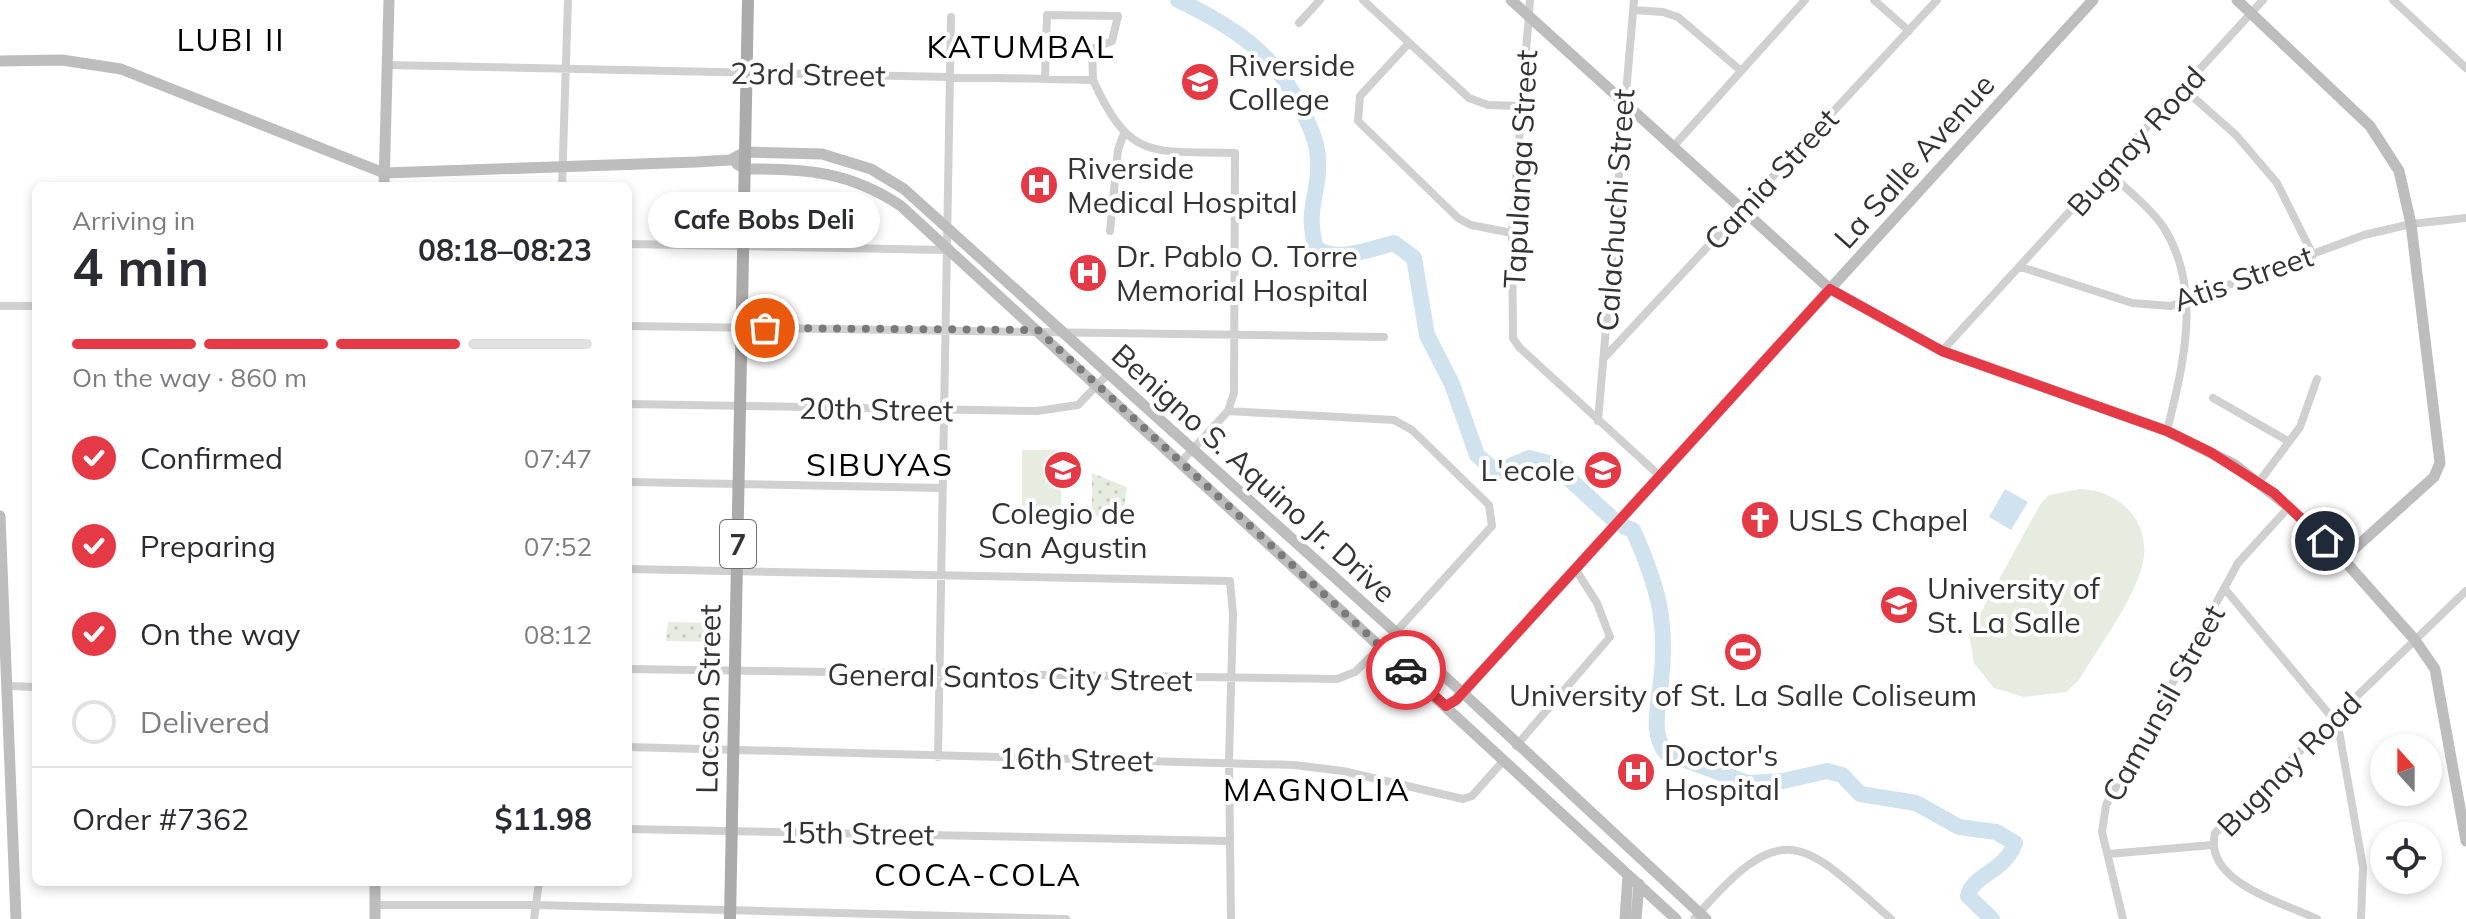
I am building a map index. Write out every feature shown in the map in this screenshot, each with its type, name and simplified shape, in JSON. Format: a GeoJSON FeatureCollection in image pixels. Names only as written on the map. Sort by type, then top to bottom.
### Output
{"type":"FeatureCollection","features":[{"type":"Feature","properties":{"kind":"main road"},"geometry":{"type":"LineString","coordinates":[[384,180],[389,0]]}},
{"type":"Feature","properties":{"kind":"main road","name":"Lacson Street"},"geometry":{"type":"LineString","coordinates":[[730,915],[748,0]]}},
{"type":"Feature","properties":{"kind":"main road"},"geometry":{"type":"LineString","coordinates":[[1511,0],[1830,289],[1942,351],[2167,431],[2222,458],[2259,482],[2289,507],[2343,559],[2415,640],[2438,677],[2466,841]]}},
{"type":"Feature","properties":{"kind":"main road","name":"La Salle Avenue"},"geometry":{"type":"LineString","coordinates":[[1446,706],[1463,693],[1576,570],[2093,0]]}},
{"type":"Feature","properties":{"kind":"main road"},"geometry":{"type":"LineString","coordinates":[[2237,0],[2376,134],[2399,171],[2411,224],[2440,463],[2434,477],[2343,559]]}},
{"type":"Feature","properties":{"kind":"main road","name":"Benigno S. Aquino Jr. Drive"},"geometry":{"type":"LineString","coordinates":[[0,61],[62,60],[121,69],[384,180],[730,160],[745,152],[822,154],[861,164],[904,189],[947,226],[1353,597],[1463,693],[1700,917]]}},
{"type":"Feature","properties":{"kind":"main road"},"geometry":{"type":"LineString","coordinates":[[730,160],[745,169]]}},
{"type":"Feature","properties":{"kind":"main road","name":"Benigno S. Aquino Jr. Drive"},"geometry":{"type":"LineString","coordinates":[[745,169],[816,170],[855,180],[901,206],[1676,919]]}},
{"type":"Feature","properties":{"kind":"main road"},"geometry":{"type":"LineString","coordinates":[[1246,522],[1258,509]]}},
{"type":"Feature","properties":{"kind":"main road"},"geometry":{"type":"LineString","coordinates":[[0,516],[16,919]]}},
{"type":"Feature","properties":{"kind":"main road"},"geometry":{"type":"LineString","coordinates":[[1341,610],[1353,597]]}},
{"type":"Feature","properties":{"kind":"main road"},"geometry":{"type":"LineString","coordinates":[[1625,919],[1628,875]]}},
{"type":"Feature","properties":{"kind":"main road"},"geometry":{"type":"LineString","coordinates":[[1636,919],[1639,884]]}},
{"type":"Feature","properties":{"kind":"main road"},"geometry":{"type":"LineString","coordinates":[[375,886],[375,919]]}},
{"type":"Feature","properties":{"kind":"street"},"geometry":{"type":"LineString","coordinates":[[562,182],[568,0]]}},
{"type":"Feature","properties":{"kind":"street"},"geometry":{"type":"LineString","coordinates":[[1299,23],[1320,0]]}},
{"type":"Feature","properties":{"kind":"street"},"geometry":{"type":"LineString","coordinates":[[1363,0],[1469,98],[1488,105],[1520,106]]}},
{"type":"Feature","properties":{"kind":"street","name":"Tapulanga Street"},"geometry":{"type":"LineString","coordinates":[[1530,0],[1512,233],[1513,338],[1598,421]]}},
{"type":"Feature","properties":{"kind":"street"},"geometry":{"type":"LineString","coordinates":[[1672,148],[1805,0]]}},
{"type":"Feature","properties":{"kind":"street"},"geometry":{"type":"LineString","coordinates":[[1874,0],[1909,31]]}},
{"type":"Feature","properties":{"kind":"street","name":"Camia Street"},"geometry":{"type":"LineString","coordinates":[[1604,358],[1937,0]]}},
{"type":"Feature","properties":{"kind":"street","name":"Bugnay Road"},"geometry":{"type":"LineString","coordinates":[[1942,351],[2263,0]]}},
{"type":"Feature","properties":{"kind":"street"},"geometry":{"type":"LineString","coordinates":[[2393,0],[2466,68]]}},
{"type":"Feature","properties":{"kind":"street"},"geometry":{"type":"LineString","coordinates":[[1634,5],[1678,17],[1740,70]]}},
{"type":"Feature","properties":{"kind":"street","name":"Calachuchi Street"},"geometry":{"type":"LineString","coordinates":[[1598,421],[1623,104],[1634,5]]}},
{"type":"Feature","properties":{"kind":"street"},"geometry":{"type":"LineString","coordinates":[[1045,79],[1047,15],[1118,16],[1112,41],[1092,49],[1093,80],[1111,118],[1124,133],[1156,150],[1235,153],[1237,335],[1234,393],[1228,411],[1181,462]]}},
{"type":"Feature","properties":{"kind":"street"},"geometry":{"type":"LineString","coordinates":[[938,757],[951,17]]}},
{"type":"Feature","properties":{"kind":"street"},"geometry":{"type":"LineString","coordinates":[[1409,43],[1360,96],[1358,121],[1458,218],[1471,225],[1512,233]]}},
{"type":"Feature","properties":{"kind":"street","name":"23rd Street"},"geometry":{"type":"LineString","coordinates":[[387,65],[567,66],[634,71],[1093,80]]}},
{"type":"Feature","properties":{"kind":"street"},"geometry":{"type":"LineString","coordinates":[[2184,89],[2236,135],[2277,183],[2313,255]]}},
{"type":"Feature","properties":{"kind":"street"},"geometry":{"type":"LineString","coordinates":[[1110,231],[1118,150],[1124,133]]}},
{"type":"Feature","properties":{"kind":"street"},"geometry":{"type":"LineString","coordinates":[[2108,172],[2165,229],[2182,275],[2187,339],[2167,431]]}},
{"type":"Feature","properties":{"kind":"street","name":"Atis Street"},"geometry":{"type":"LineString","coordinates":[[2021,267],[2132,303],[2171,306],[2364,235],[2411,224],[2466,218]]}},
{"type":"Feature","properties":{"kind":"street"},"geometry":{"type":"LineString","coordinates":[[632,244],[946,248]]}},
{"type":"Feature","properties":{"kind":"street"},"geometry":{"type":"LineString","coordinates":[[0,306],[32,306]]}},
{"type":"Feature","properties":{"kind":"street"},"geometry":{"type":"LineString","coordinates":[[632,326],[1384,337]]}},
{"type":"Feature","properties":{"kind":"street","name":"20th Street"},"geometry":{"type":"LineString","coordinates":[[632,404],[1037,411],[1078,405],[1109,373]]}},
{"type":"Feature","properties":{"kind":"street"},"geometry":{"type":"LineString","coordinates":[[2259,482],[2309,409],[2317,379]]}},
{"type":"Feature","properties":{"kind":"street"},"geometry":{"type":"LineString","coordinates":[[2213,398],[2288,441]]}},
{"type":"Feature","properties":{"kind":"street"},"geometry":{"type":"LineString","coordinates":[[1228,411],[1394,420],[1412,430],[1489,505],[1494,517],[1492,526],[1394,634]]}},
{"type":"Feature","properties":{"kind":"street"},"geometry":{"type":"LineString","coordinates":[[1598,421],[1661,477]]}},
{"type":"Feature","properties":{"kind":"street"},"geometry":{"type":"LineString","coordinates":[[632,482],[943,488]]}},
{"type":"Feature","properties":{"kind":"street","name":"Camunsil Street"},"geometry":{"type":"LineString","coordinates":[[2123,919],[2102,832],[2106,805],[2238,563],[2289,507]]}},
{"type":"Feature","properties":{"kind":"street"},"geometry":{"type":"LineString","coordinates":[[632,569],[1225,579],[1232,589],[1229,761],[1231,919]]}},
{"type":"Feature","properties":{"kind":"street"},"geometry":{"type":"LineString","coordinates":[[1516,746],[1610,637],[1597,603],[1576,570]]}},
{"type":"Feature","properties":{"kind":"street"},"geometry":{"type":"LineString","coordinates":[[2225,589],[2334,720],[2342,743],[2363,867],[2361,919]]}},
{"type":"Feature","properties":{"kind":"street","name":"Bugnay Road"},"geometry":{"type":"LineString","coordinates":[[2317,919],[2227,873],[2215,860],[2212,845],[2220,824],[2334,720],[2466,591]]}},
{"type":"Feature","properties":{"kind":"street","name":"General Santos City Street"},"geometry":{"type":"LineString","coordinates":[[632,669],[1232,680],[1346,677],[1381,647]]}},
{"type":"Feature","properties":{"kind":"street"},"geometry":{"type":"LineString","coordinates":[[5,679],[32,686]]}},
{"type":"Feature","properties":{"kind":"street","name":"16th Street"},"geometry":{"type":"LineString","coordinates":[[632,747],[938,757],[1229,761],[1343,771],[1463,799],[1472,796],[1504,760]]}},
{"type":"Feature","properties":{"kind":"street","name":"15th Street"},"geometry":{"type":"LineString","coordinates":[[632,829],[1230,841]]}},
{"type":"Feature","properties":{"kind":"street"},"geometry":{"type":"LineString","coordinates":[[2108,854],[2212,845]]}},
{"type":"Feature","properties":{"kind":"street"},"geometry":{"type":"LineString","coordinates":[[1700,917],[1740,869],[1760,856],[1790,849],[1813,854],[1825,862],[1891,919]]}},
{"type":"Feature","properties":{"kind":"street"},"geometry":{"type":"LineString","coordinates":[[534,919],[538,886]]}},
{"type":"Feature","properties":{"kind":"street"},"geometry":{"type":"LineString","coordinates":[[375,905],[536,905],[730,915],[1066,919]]}},
{"type":"Feature","properties":{"kind":"shaded area"},"geometry":{"type":"Polygon","coordinates":[[[1022,450],[1062,450],[1061,526],[1022,526],[1022,450]]]}},
{"type":"Feature","properties":{"kind":"shaded area"},"geometry":{"type":"Polygon","coordinates":[[[1092,473],[1127,487],[1123,517],[1092,516],[1092,473]]]}},
{"type":"Feature","properties":{"kind":"shaded area"},"geometry":{"type":"Polygon","coordinates":[[[2080,489],[2110,496],[2132,514],[2143,539],[2144,554],[2136,584],[2079,680],[2066,692],[2024,697],[1994,688],[1974,663],[1969,634],[2041,503],[2049,495],[2080,489]]]}},
{"type":"Feature","properties":{"kind":"shaded area"},"geometry":{"type":"Polygon","coordinates":[[[668,622],[716,623],[716,642],[666,641],[668,622]]]}},
{"type":"Feature","properties":{"kind":"water"},"geometry":{"type":"Polygon","coordinates":[[[2005,489],[2028,502],[2011,530],[1989,517],[2005,489]]]}},
{"type":"Feature","properties":{"kind":"waterway"},"geometry":{"type":"LineString","coordinates":[[1178,0],[1217,20],[1251,44],[1267,58],[1292,92],[1311,129],[1317,152],[1318,170],[1312,211],[1316,248],[1344,255],[1394,243],[1414,258],[1427,335],[1452,384],[1477,455],[1496,472],[1529,458],[1553,464],[1615,521]]}},
{"type":"Feature","properties":{"kind":"waterway"},"geometry":{"type":"LineString","coordinates":[[1624,527],[1633,530],[1659,603],[1663,659],[1657,727],[1666,753],[1748,783],[1783,781],[1827,771],[1842,775],[1860,794],[1916,803],[1959,827],[1996,832],[2015,843],[2004,861],[1976,883],[1968,896],[1992,919]]}},
{"type":"Feature","properties":{"kind":"way so far"},"geometry":{"type":"LineString","coordinates":[[765,328],[1038,330],[1406,670]]}},
{"type":"Feature","properties":{"kind":"place","name":"Riverside College"},"geometry":{"type":"Point","coordinates":[1200,82]}},
{"type":"Feature","properties":{"kind":"place","name":"Riverside Medical Hospital"},"geometry":{"type":"Point","coordinates":[1039,185]}},
{"type":"Feature","properties":{"kind":"place","name":"Dr. Pablo O. Torre Memorial Hospital"},"geometry":{"type":"Point","coordinates":[1088,273]}},
{"type":"Feature","properties":{"kind":"place","name":"Cafe Bobs Deli"},"geometry":{"type":"Point","coordinates":[765,328]}},
{"type":"Feature","properties":{"kind":"place","name":"Colegio de San Agustin"},"geometry":{"type":"Point","coordinates":[1063,470]}},
{"type":"Feature","properties":{"kind":"place","name":"L'ecole"},"geometry":{"type":"Point","coordinates":[1603,470]}},
{"type":"Feature","properties":{"kind":"place","name":"USLS Chapel"},"geometry":{"type":"Point","coordinates":[1760,520]}},
{"type":"Feature","properties":{"kind":"place","name":"University of St. La Salle"},"geometry":{"type":"Point","coordinates":[1899,605]}},
{"type":"Feature","properties":{"kind":"place","name":"University of St. La Salle Coliseum"},"geometry":{"type":"Point","coordinates":[1743,652]}},
{"type":"Feature","properties":{"kind":"place","name":"Doctor's Hospital"},"geometry":{"type":"Point","coordinates":[1636,772]}},
{"type":"Feature","properties":{"kind":"district","name":"LUBI II"},"geometry":{"type":"Point","coordinates":[231,39]}},
{"type":"Feature","properties":{"kind":"district","name":"KATUMBAL"},"geometry":{"type":"Point","coordinates":[1021,46]}},
{"type":"Feature","properties":{"kind":"district","name":"SIBUYAS"},"geometry":{"type":"Point","coordinates":[880,464]}},
{"type":"Feature","properties":{"kind":"district","name":"MAGNOLIA"},"geometry":{"type":"Point","coordinates":[1317,789]}},
{"type":"Feature","properties":{"kind":"district","name":"COCA-COLA"},"geometry":{"type":"Point","coordinates":[978,874]}},
{"type":"Feature","properties":{"kind":"route"},"geometry":{"type":"LineString","coordinates":[[1406,670],[1446,706],[1456,700],[1830,289],[1942,351],[2167,431],[2210,452],[2235,465],[2274,493],[2325,541]]}}]}
